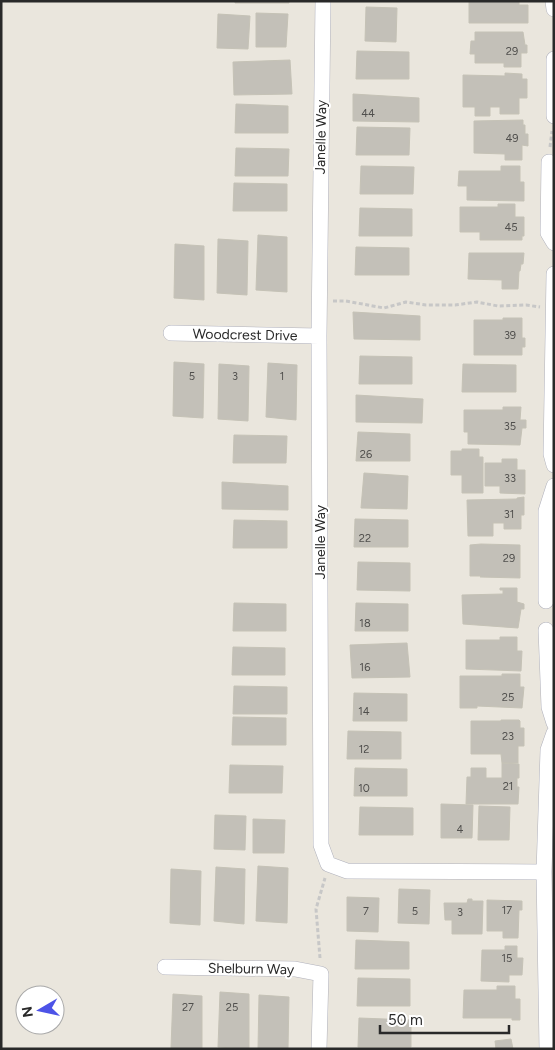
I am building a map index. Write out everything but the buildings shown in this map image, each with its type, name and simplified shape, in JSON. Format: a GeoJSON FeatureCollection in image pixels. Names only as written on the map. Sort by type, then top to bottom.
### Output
{"type":"FeatureCollection","features":[{"type":"Feature","properties":{"kind":"street","name":"Janelle Way"},"geometry":{"type":"LineString","coordinates":[[323,1],[319,336],[321,845],[328,864]]}},
{"type":"Feature","properties":{"kind":"street"},"geometry":{"type":"LineString","coordinates":[[553,1],[554,9]]}},
{"type":"Feature","properties":{"kind":"street"},"geometry":{"type":"LineString","coordinates":[[553,121],[554,59]]}},
{"type":"Feature","properties":{"kind":"street"},"geometry":{"type":"LineString","coordinates":[[549,162],[548,233],[554,243]]}},
{"type":"Feature","properties":{"kind":"street"},"geometry":{"type":"LineString","coordinates":[[554,274],[551,454],[554,465]]}},
{"type":"Feature","properties":{"kind":"street","name":"Woodcrest Drive"},"geometry":{"type":"LineString","coordinates":[[171,333],[319,336]]}},
{"type":"Feature","properties":{"kind":"street"},"geometry":{"type":"LineString","coordinates":[[546,601],[546,511],[554,486]]}},
{"type":"Feature","properties":{"kind":"street"},"geometry":{"type":"LineString","coordinates":[[546,630],[549,707],[554,722]]}},
{"type":"Feature","properties":{"kind":"street"},"geometry":{"type":"LineString","coordinates":[[547,1049],[550,994],[544,872],[548,750],[554,733]]}},
{"type":"Feature","properties":{"kind":"street"},"geometry":{"type":"LineString","coordinates":[[328,864],[347,871],[544,872]]}},
{"type":"Feature","properties":{"kind":"street","name":"Shelburn Way"},"geometry":{"type":"LineString","coordinates":[[166,967],[295,968],[321,974]]}},
{"type":"Feature","properties":{"kind":"street"},"geometry":{"type":"LineString","coordinates":[[319,1049],[321,974]]}},
{"type":"Feature","properties":{"kind":"path"},"geometry":{"type":"LineString","coordinates":[[549,162],[553,121]]}},
{"type":"Feature","properties":{"kind":"path"},"geometry":{"type":"LineString","coordinates":[[320,301],[346,301],[384,308],[406,302],[426,306],[477,302],[498,306],[526,305],[553,309]]}},
{"type":"Feature","properties":{"kind":"path"},"geometry":{"type":"LineString","coordinates":[[321,974],[316,909],[328,864]]}}]}
